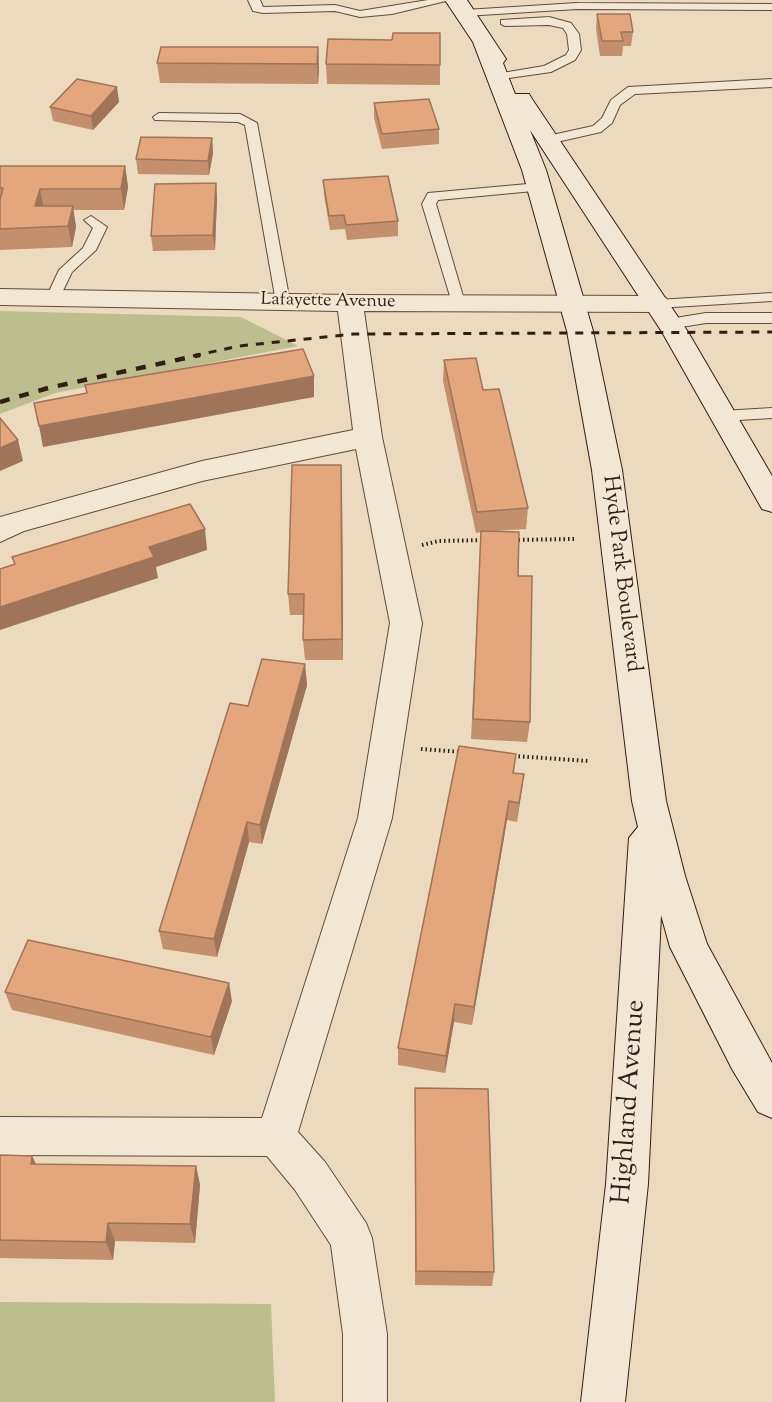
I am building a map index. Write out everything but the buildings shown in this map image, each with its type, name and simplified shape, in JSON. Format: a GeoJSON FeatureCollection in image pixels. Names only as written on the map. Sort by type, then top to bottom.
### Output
{"type":"FeatureCollection","features":[{"type":"Feature","properties":{"kind":"street"},"geometry":{"type":"LineString","coordinates":[[469,19],[663,314],[772,502]]}},
{"type":"Feature","properties":{"kind":"street","name":"Hyde Park Boulevard"},"geometry":{"type":"LineString","coordinates":[[469,19],[539,187],[572,303],[606,470],[649,801],[667,876],[689,947],[746,1056],[772,1099]]}},
{"type":"Feature","properties":{"kind":"street","name":"Lafayette Avenue"},"geometry":{"type":"LineString","coordinates":[[0,297],[350,303],[572,303],[663,314]]}},
{"type":"Feature","properties":{"kind":"street"},"geometry":{"type":"LineString","coordinates":[[276,1137],[375,818],[406,623],[368,437],[350,303]]}},
{"type":"Feature","properties":{"kind":"street"},"geometry":{"type":"LineString","coordinates":[[0,531],[14,523],[202,471],[368,437]]}},
{"type":"Feature","properties":{"kind":"street","name":"Highland Avenue"},"geometry":{"type":"LineString","coordinates":[[603,1402],[627,1184],[649,801]]}},
{"type":"Feature","properties":{"kind":"street"},"geometry":{"type":"LineString","coordinates":[[0,1136],[276,1137],[310,1176],[351,1238],[366,1334],[365,1402]]}},
{"type":"Feature","properties":{"kind":"lane"},"geometry":{"type":"LineString","coordinates":[[254,0],[257,9],[263,10],[322,4],[360,14],[392,11],[444,0]]}},
{"type":"Feature","properties":{"kind":"lane"},"geometry":{"type":"LineString","coordinates":[[469,19],[540,4],[772,7]]}},
{"type":"Feature","properties":{"kind":"lane"},"geometry":{"type":"LineString","coordinates":[[469,19],[549,21],[567,25],[573,34],[575,50],[571,57],[547,69],[506,76]]}},
{"type":"Feature","properties":{"kind":"lane"},"geometry":{"type":"LineString","coordinates":[[548,140],[597,129],[608,120],[615,104],[632,90],[772,83]]}},
{"type":"Feature","properties":{"kind":"lane"},"geometry":{"type":"LineString","coordinates":[[159,117],[240,118],[251,123],[284,302]]}},
{"type":"Feature","properties":{"kind":"lane"},"geometry":{"type":"LineString","coordinates":[[458,303],[429,204],[434,196],[539,187]]}},
{"type":"Feature","properties":{"kind":"lane"},"geometry":{"type":"LineString","coordinates":[[53,298],[66,270],[89,250],[100,226],[91,220]]}},
{"type":"Feature","properties":{"kind":"lane"},"geometry":{"type":"LineString","coordinates":[[663,314],[772,297]]}},
{"type":"Feature","properties":{"kind":"lane"},"geometry":{"type":"LineString","coordinates":[[663,314],[706,318],[772,318]]}},
{"type":"Feature","properties":{"kind":"lane"},"geometry":{"type":"LineString","coordinates":[[723,416],[772,413]]}},
{"type":"Feature","properties":{"kind":"path"},"geometry":{"type":"LineString","coordinates":[[506,540],[574,539]]}},
{"type":"Feature","properties":{"kind":"path"},"geometry":{"type":"LineString","coordinates":[[392,554],[439,540],[495,540]]}},
{"type":"Feature","properties":{"kind":"path"},"geometry":{"type":"LineString","coordinates":[[386,746],[469,752]]}},
{"type":"Feature","properties":{"kind":"path"},"geometry":{"type":"LineString","coordinates":[[505,755],[588,761]]}},
{"type":"Feature","properties":{"kind":"green space"},"geometry":{"type":"Polygon","coordinates":[[[0,311],[241,317],[298,346],[55,393],[0,414],[0,311]]]}},
{"type":"Feature","properties":{"kind":"green space"},"geometry":{"type":"Polygon","coordinates":[[[0,1302],[271,1304],[275,1402],[0,1402],[0,1302]]]}},
{"type":"Feature","properties":{"kind":"railway"},"geometry":{"type":"LineString","coordinates":[[193,356],[239,346],[354,334],[772,332]]}},
{"type":"Feature","properties":{"kind":"railway"},"geometry":{"type":"LineString","coordinates":[[0,402],[48,388],[200,355]]}}]}
